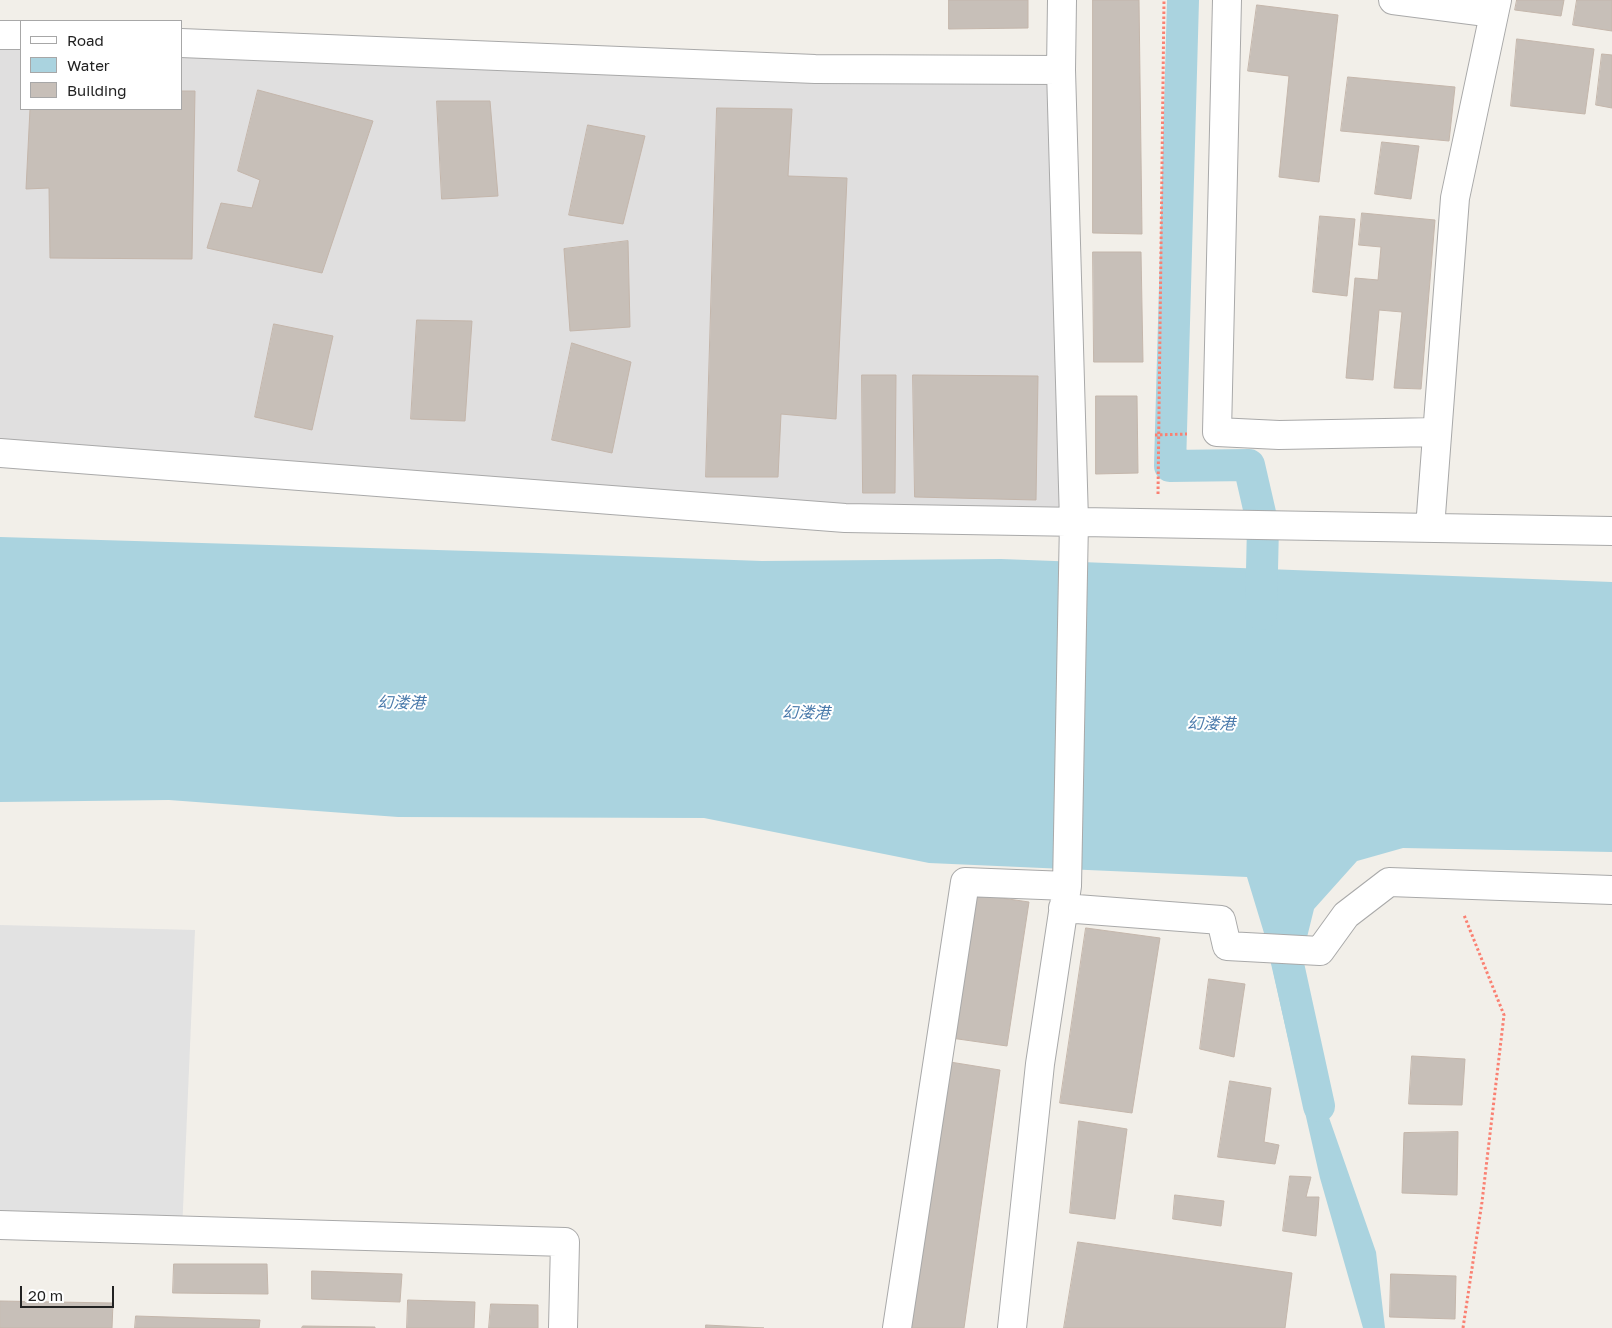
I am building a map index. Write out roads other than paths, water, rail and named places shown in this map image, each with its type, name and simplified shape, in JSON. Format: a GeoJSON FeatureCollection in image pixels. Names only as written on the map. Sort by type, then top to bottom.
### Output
{"type":"FeatureCollection","features":[{"type":"Feature","properties":{"kind":"street"},"geometry":{"type":"LineString","coordinates":[[1012,1328],[1040,1064],[1065,897],[1074,521],[1061,70],[1062,0]]}},
{"type":"Feature","properties":{"kind":"street"},"geometry":{"type":"LineString","coordinates":[[1228,0],[1217,432],[1279,435],[1438,432]]}},
{"type":"Feature","properties":{"kind":"street"},"geometry":{"type":"LineString","coordinates":[[1393,0],[1495,6],[1455,198],[1430,528]]}},
{"type":"Feature","properties":{"kind":"street"},"geometry":{"type":"LineString","coordinates":[[0,35],[20,35]]}},
{"type":"Feature","properties":{"kind":"street"},"geometry":{"type":"LineString","coordinates":[[182,43],[815,69],[1061,70]]}},
{"type":"Feature","properties":{"kind":"street"},"geometry":{"type":"LineString","coordinates":[[0,453],[845,518],[1612,531]]}},
{"type":"Feature","properties":{"kind":"street"},"geometry":{"type":"LineString","coordinates":[[898,1328],[965,882],[1221,920],[1227,946],[1320,951],[1346,915],[1389,882],[1612,890]]}},
{"type":"Feature","properties":{"kind":"street"},"geometry":{"type":"LineString","coordinates":[[0,1225],[565,1242],[562,1328]]}},
{"type":"Feature","properties":{"kind":"water","name":"幻溇港"},"geometry":{"type":"Polygon","coordinates":[[[0,537],[762,561],[1001,559],[1612,582],[1612,852],[1403,848],[1357,861],[1314,909],[1290,1006],[1376,1252],[1385,1328],[1363,1328],[1320,1178],[1264,933],[1247,877],[929,863],[704,818],[398,817],[169,800],[0,802],[0,537]]]}},
{"type":"Feature","properties":{"kind":"waterway"},"geometry":{"type":"LineString","coordinates":[[1183,0],[1170,466],[1249,465],[1263,526],[1261,614]]}},
{"type":"Feature","properties":{"kind":"waterway"},"geometry":{"type":"LineString","coordinates":[[1284,946],[1319,1106]]}}]}
